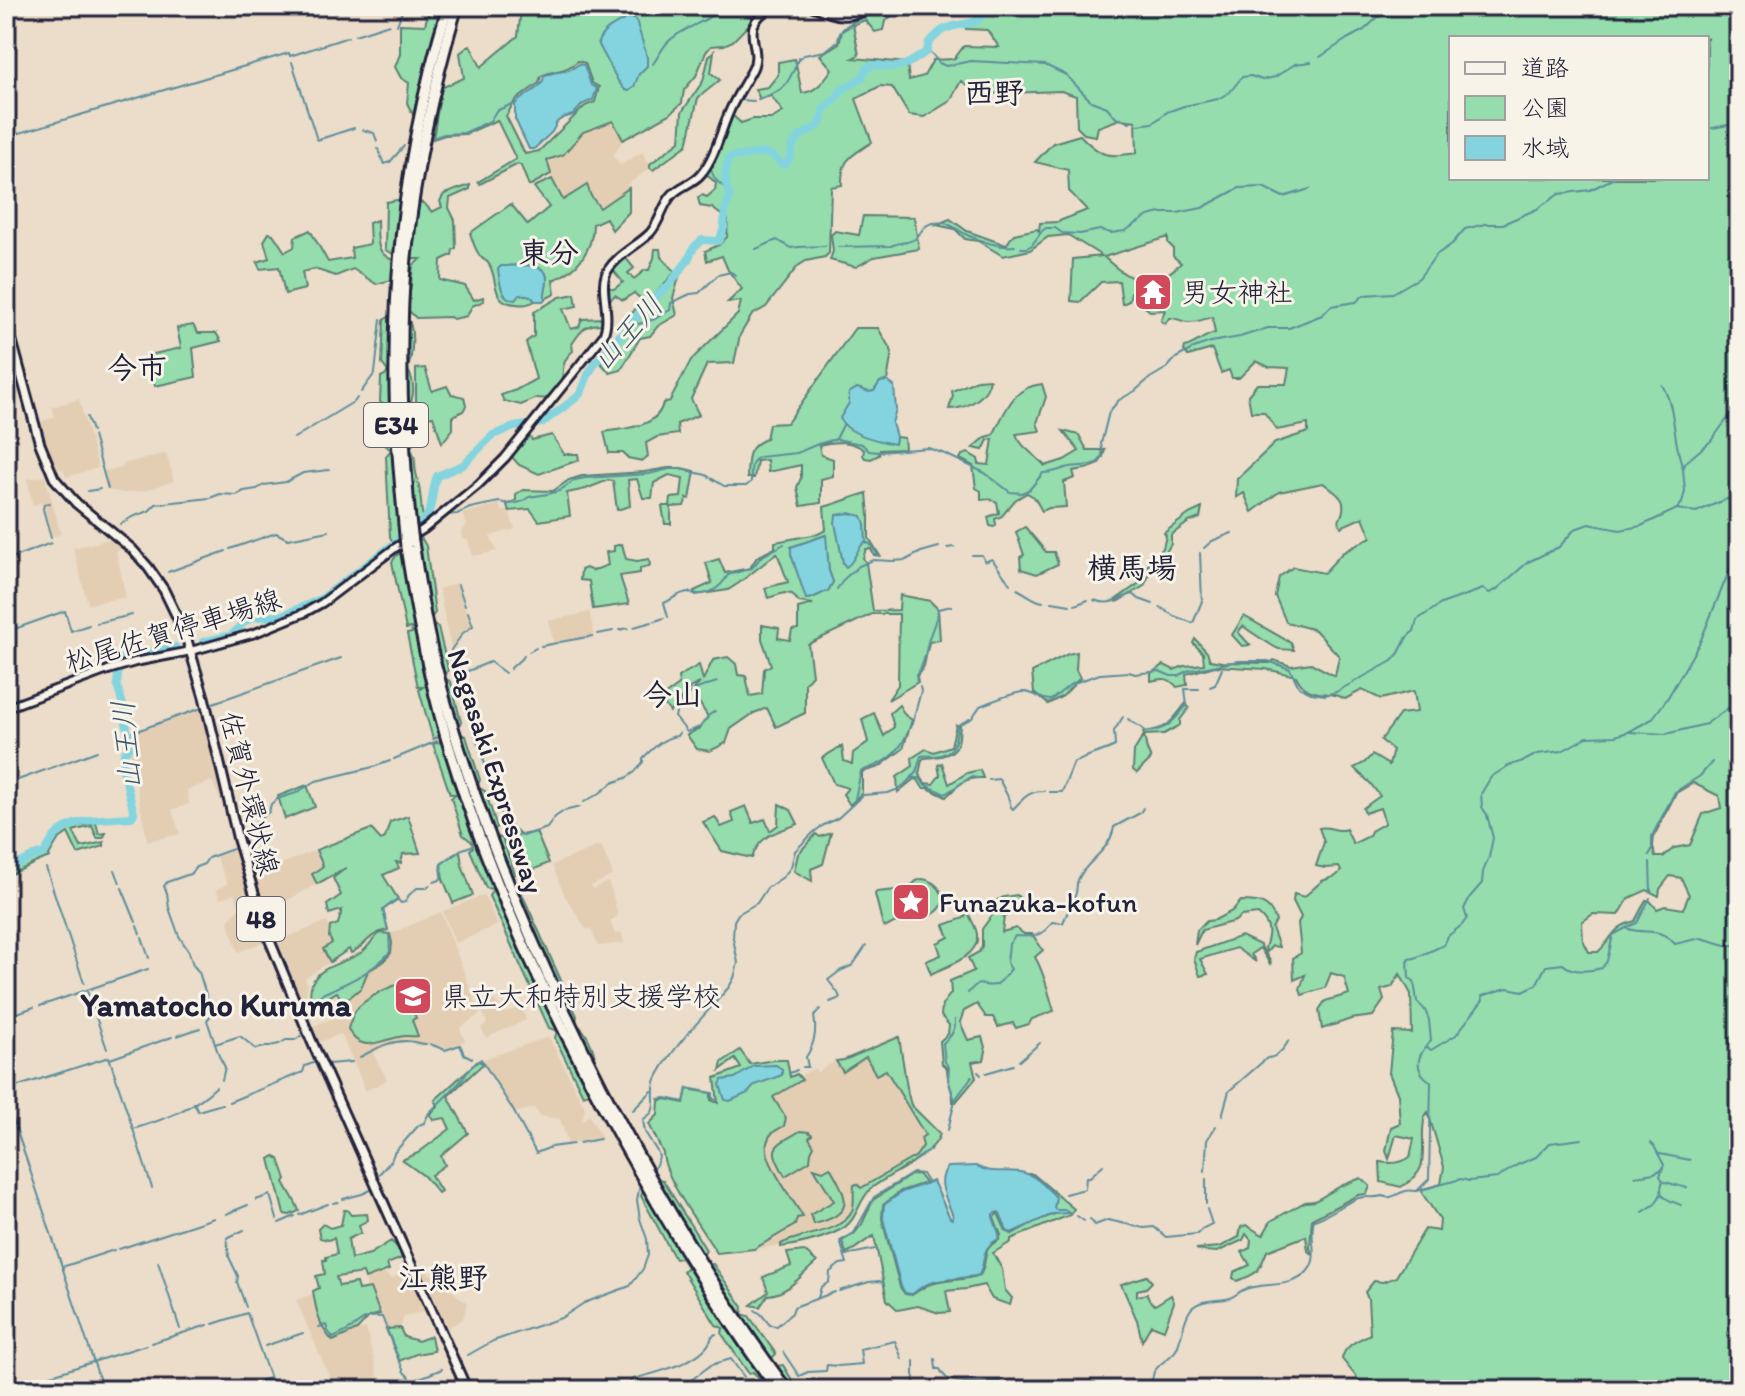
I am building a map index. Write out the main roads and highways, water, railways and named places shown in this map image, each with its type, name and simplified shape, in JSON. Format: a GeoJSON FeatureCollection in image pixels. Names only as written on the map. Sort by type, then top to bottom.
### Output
{"type":"FeatureCollection","features":[{"type":"Feature","properties":{"kind":"highway","name":"Nagasaki Expressway"},"geometry":{"type":"LineString","coordinates":[[448,6],[437,43],[410,202],[399,325],[407,522],[421,635],[446,736],[464,793],[511,914],[573,1047],[650,1192],[727,1317],[778,1390]]}},
{"type":"Feature","properties":{"kind":"highway","name":"Nagasaki Expressway"},"geometry":{"type":"LineString","coordinates":[[423,119],[457,6]]}},
{"type":"Feature","properties":{"kind":"highway","name":"Nagasaki Expressway"},"geometry":{"type":"LineString","coordinates":[[410,545],[438,675],[455,733],[496,852],[541,961],[580,1044],[656,1188],[734,1313],[787,1390]]}},
{"type":"Feature","properties":{"kind":"main road","name":"松尾佐賀停車場線"},"geometry":{"type":"LineString","coordinates":[[6,708],[122,666],[255,633],[304,613],[334,596],[478,485],[505,458],[603,336],[608,323],[605,282],[608,270],[654,228],[671,196],[696,179],[707,166],[730,109],[753,69],[752,29],[763,13],[773,6]]}},
{"type":"Feature","properties":{"kind":"main road"},"geometry":{"type":"LineString","coordinates":[[811,6],[846,17],[875,6]]}},
{"type":"Feature","properties":{"kind":"main road","name":"佐賀外環状線"},"geometry":{"type":"LineString","coordinates":[[6,319],[35,426],[54,478],[70,498],[132,549],[148,567],[178,619],[204,697],[238,840],[265,929],[467,1390]]}},
{"type":"Feature","properties":{"kind":"water"},"geometry":{"type":"Polygon","coordinates":[[[630,17],[636,20],[647,66],[629,91],[618,81],[598,43],[606,31],[630,17]]]}},
{"type":"Feature","properties":{"kind":"water"},"geometry":{"type":"Polygon","coordinates":[[[579,64],[584,65],[591,85],[597,88],[593,100],[557,122],[552,132],[534,149],[529,149],[515,119],[515,104],[539,86],[544,76],[567,71],[579,64]]]}},
{"type":"Feature","properties":{"kind":"water"},"geometry":{"type":"Polygon","coordinates":[[[501,266],[542,269],[547,280],[545,299],[535,301],[525,295],[515,300],[506,297],[499,279],[498,269],[501,266]]]}},
{"type":"Feature","properties":{"kind":"water"},"geometry":{"type":"Polygon","coordinates":[[[887,381],[894,386],[896,410],[892,423],[895,444],[856,432],[843,424],[840,418],[849,403],[849,393],[857,388],[874,391],[880,382],[887,381]]]}},
{"type":"Feature","properties":{"kind":"water"},"geometry":{"type":"Polygon","coordinates":[[[849,513],[862,516],[866,541],[846,567],[835,523],[836,515],[849,513]]]}},
{"type":"Feature","properties":{"kind":"water"},"geometry":{"type":"Polygon","coordinates":[[[826,535],[833,582],[828,591],[806,599],[791,547],[826,535]]]}},
{"type":"Feature","properties":{"kind":"water"},"geometry":{"type":"Polygon","coordinates":[[[776,1065],[782,1069],[782,1075],[755,1085],[748,1093],[730,1101],[725,1100],[720,1085],[722,1080],[735,1078],[754,1066],[776,1065]]]}},
{"type":"Feature","properties":{"kind":"water"},"geometry":{"type":"Polygon","coordinates":[[[976,1166],[1031,1175],[1056,1197],[1056,1210],[1069,1213],[1053,1214],[1011,1233],[1007,1231],[1000,1213],[993,1214],[998,1239],[988,1247],[979,1275],[936,1281],[912,1294],[905,1293],[883,1219],[884,1205],[902,1192],[933,1181],[952,1219],[942,1184],[944,1172],[948,1167],[976,1166]]]}},
{"type":"Feature","properties":{"kind":"waterway"},"geometry":{"type":"LineString","coordinates":[[397,25],[404,6]]}},
{"type":"Feature","properties":{"kind":"waterway"},"geometry":{"type":"LineString","coordinates":[[653,64],[674,37],[709,17],[721,6]]}},
{"type":"Feature","properties":{"kind":"waterway"},"geometry":{"type":"LineString","coordinates":[[758,99],[775,93],[785,85],[799,58],[825,51],[838,41],[839,35],[850,24],[870,15],[884,14],[895,6]]}},
{"type":"Feature","properties":{"kind":"waterway","name":"山王川"},"geometry":{"type":"LineString","coordinates":[[203,642],[232,635],[253,617],[281,616],[324,597],[423,522],[429,511],[437,476],[463,465],[493,435],[514,427],[542,423],[576,398],[596,362],[669,285],[694,247],[702,240],[720,239],[730,197],[725,178],[729,158],[763,153],[785,164],[800,136],[818,126],[823,110],[842,90],[862,78],[867,68],[876,65],[897,67],[911,62],[927,51],[929,42],[940,32],[979,20],[987,6]]}},
{"type":"Feature","properties":{"kind":"waterway"},"geometry":{"type":"LineString","coordinates":[[1320,57],[1364,30],[1378,17],[1409,6]]}},
{"type":"Feature","properties":{"kind":"waterway"},"geometry":{"type":"LineString","coordinates":[[355,35],[389,24]]}},
{"type":"Feature","properties":{"kind":"waterway"},"geometry":{"type":"LineString","coordinates":[[6,137],[348,37]]}},
{"type":"Feature","properties":{"kind":"waterway"},"geometry":{"type":"LineString","coordinates":[[927,51],[946,66],[971,61],[1045,65],[1066,75],[1091,101],[1107,107],[1116,118],[1130,122]]}},
{"type":"Feature","properties":{"kind":"waterway"},"geometry":{"type":"LineString","coordinates":[[292,62],[317,140],[354,128]]}},
{"type":"Feature","properties":{"kind":"waterway"},"geometry":{"type":"LineString","coordinates":[[1137,125],[1153,123],[1167,112],[1184,106],[1218,99],[1230,92],[1242,77],[1262,80],[1275,77],[1295,64],[1311,62]]}},
{"type":"Feature","properties":{"kind":"waterway"},"geometry":{"type":"LineString","coordinates":[[736,103],[739,100],[754,101]]}},
{"type":"Feature","properties":{"kind":"waterway"},"geometry":{"type":"LineString","coordinates":[[433,138],[464,133],[490,121],[496,111],[510,105]]}},
{"type":"Feature","properties":{"kind":"waterway"},"geometry":{"type":"LineString","coordinates":[[726,129],[730,116]]}},
{"type":"Feature","properties":{"kind":"waterway"},"geometry":{"type":"LineString","coordinates":[[1709,129],[1739,123]]}},
{"type":"Feature","properties":{"kind":"waterway"},"geometry":{"type":"LineString","coordinates":[[363,130],[374,133],[377,141]]}},
{"type":"Feature","properties":{"kind":"waterway"},"geometry":{"type":"LineString","coordinates":[[378,149],[384,164],[390,162],[404,146]]}},
{"type":"Feature","properties":{"kind":"waterway"},"geometry":{"type":"LineString","coordinates":[[710,164],[715,178],[726,188]]}},
{"type":"Feature","properties":{"kind":"waterway"},"geometry":{"type":"LineString","coordinates":[[836,439],[862,444],[869,451],[879,452],[928,448],[985,473],[1010,492],[1022,493],[1030,489],[1043,473],[1098,462],[1109,412],[1119,400],[1196,347],[1268,328],[1289,328],[1322,315],[1331,306],[1356,302],[1364,295],[1393,293],[1419,278],[1436,255],[1452,244],[1465,229],[1503,224],[1537,209],[1559,194],[1590,190],[1610,180]]}},
{"type":"Feature","properties":{"kind":"waterway"},"geometry":{"type":"LineString","coordinates":[[1021,248],[1032,245],[1046,228],[1080,234],[1100,230],[1111,233],[1125,231],[1148,216],[1202,208],[1239,188],[1263,187],[1283,197],[1310,189]]}},
{"type":"Feature","properties":{"kind":"waterway"},"geometry":{"type":"LineString","coordinates":[[838,247],[891,246],[913,240],[927,226],[938,222],[984,242],[1015,246]]}},
{"type":"Feature","properties":{"kind":"waterway"},"geometry":{"type":"LineString","coordinates":[[756,249],[777,240],[791,248],[825,246]]}},
{"type":"Feature","properties":{"kind":"waterway"},"geometry":{"type":"LineString","coordinates":[[635,325],[655,319],[670,310],[671,303],[699,293],[718,275],[731,272],[735,275]]}},
{"type":"Feature","properties":{"kind":"waterway"},"geometry":{"type":"LineString","coordinates":[[361,392],[375,373],[381,319]]}},
{"type":"Feature","properties":{"kind":"waterway"},"geometry":{"type":"LineString","coordinates":[[1662,385],[1670,405],[1683,468]]}},
{"type":"Feature","properties":{"kind":"waterway"},"geometry":{"type":"LineString","coordinates":[[294,438],[357,398]]}},
{"type":"Feature","properties":{"kind":"waterway"},"geometry":{"type":"LineString","coordinates":[[653,1172],[659,1157],[645,1132],[643,1120],[653,1108],[656,1080],[673,1052],[734,978],[738,963],[733,938],[734,921],[738,914],[757,903],[767,888],[783,877],[791,867],[795,851],[814,832],[838,818],[863,795],[888,793],[904,785],[916,773],[921,756],[942,755],[951,750],[958,725],[972,718],[980,706],[1021,692],[1051,700],[1071,684],[1100,674],[1159,671],[1179,676],[1186,671],[1238,661],[1268,661],[1290,669],[1299,687],[1311,693],[1325,695],[1336,692],[1392,661],[1414,631],[1417,620],[1441,604],[1483,589],[1489,593],[1496,590],[1528,562],[1559,547],[1575,529],[1589,524],[1620,530],[1641,526],[1677,509],[1685,491],[1683,469],[1686,462],[1711,441],[1739,406]]}},
{"type":"Feature","properties":{"kind":"waterway"},"geometry":{"type":"LineString","coordinates":[[87,417],[92,431]]}},
{"type":"Feature","properties":{"kind":"waterway"},"geometry":{"type":"LineString","coordinates":[[445,515],[499,502],[521,502],[529,497],[559,491],[575,480],[649,474],[669,469],[706,475],[724,486],[746,486],[751,482],[752,464],[759,457],[797,453],[836,439],[843,425]]}},
{"type":"Feature","properties":{"kind":"waterway"},"geometry":{"type":"LineString","coordinates":[[93,436],[108,489]]}},
{"type":"Feature","properties":{"kind":"waterway"},"geometry":{"type":"LineString","coordinates":[[121,524],[149,511],[156,504],[210,498],[220,494],[236,495],[264,485],[286,482],[303,473],[329,470]]}},
{"type":"Feature","properties":{"kind":"waterway"},"geometry":{"type":"LineString","coordinates":[[88,491],[100,489]]}},
{"type":"Feature","properties":{"kind":"waterway"},"geometry":{"type":"LineString","coordinates":[[1677,509],[1696,512],[1739,494]]}},
{"type":"Feature","properties":{"kind":"waterway"},"geometry":{"type":"LineString","coordinates":[[50,503],[44,504],[43,509],[51,538]]}},
{"type":"Feature","properties":{"kind":"waterway","name":"山王川"},"geometry":{"type":"LineString","coordinates":[[429,515],[435,515]]}},
{"type":"Feature","properties":{"kind":"waterway"},"geometry":{"type":"LineString","coordinates":[[230,549],[276,533],[288,539],[329,531]]}},
{"type":"Feature","properties":{"kind":"waterway"},"geometry":{"type":"LineString","coordinates":[[1204,548],[1232,533]]}},
{"type":"Feature","properties":{"kind":"waterway"},"geometry":{"type":"LineString","coordinates":[[865,542],[878,555]]}},
{"type":"Feature","properties":{"kind":"waterway"},"geometry":{"type":"LineString","coordinates":[[6,560],[51,543]]}},
{"type":"Feature","properties":{"kind":"waterway"},"geometry":{"type":"LineString","coordinates":[[668,617],[664,603],[685,592],[710,592],[728,575],[752,568],[761,557],[784,544]]}},
{"type":"Feature","properties":{"kind":"waterway"},"geometry":{"type":"LineString","coordinates":[[837,589],[859,566],[873,560],[906,560],[939,547]]}},
{"type":"Feature","properties":{"kind":"waterway"},"geometry":{"type":"LineString","coordinates":[[947,548],[954,547]]}},
{"type":"Feature","properties":{"kind":"waterway"},"geometry":{"type":"LineString","coordinates":[[168,572],[226,551]]}},
{"type":"Feature","properties":{"kind":"waterway"},"geometry":{"type":"LineString","coordinates":[[1160,607],[1193,623],[1202,601],[1200,553]]}},
{"type":"Feature","properties":{"kind":"waterway"},"geometry":{"type":"LineString","coordinates":[[972,555],[982,555],[985,562]]}},
{"type":"Feature","properties":{"kind":"waterway"},"geometry":{"type":"LineString","coordinates":[[987,561],[992,559],[1010,584]]}},
{"type":"Feature","properties":{"kind":"waterway"},"geometry":{"type":"LineString","coordinates":[[1150,1390],[1154,1372],[1176,1350],[1191,1309],[1203,1302],[1228,1298],[1251,1287],[1300,1278],[1313,1260],[1314,1220],[1359,1198],[1389,1197],[1417,1191],[1429,1179],[1431,1082],[1419,1067],[1422,1051],[1431,1041],[1429,1020],[1417,1002],[1414,981],[1409,978],[1408,959],[1444,945],[1448,936],[1467,918],[1464,909],[1482,883],[1493,838],[1482,807],[1481,794],[1491,777],[1508,766],[1537,754],[1562,751],[1587,737],[1628,732],[1652,719],[1700,642],[1730,569]]}},
{"type":"Feature","properties":{"kind":"waterway"},"geometry":{"type":"LineString","coordinates":[[458,585],[465,605]]}},
{"type":"Feature","properties":{"kind":"waterway"},"geometry":{"type":"LineString","coordinates":[[1017,589],[1043,602]]}},
{"type":"Feature","properties":{"kind":"waterway"},"geometry":{"type":"LineString","coordinates":[[1094,600],[1109,602],[1133,594],[1153,604]]}},
{"type":"Feature","properties":{"kind":"waterway"},"geometry":{"type":"LineString","coordinates":[[1075,605],[1088,600]]}},
{"type":"Feature","properties":{"kind":"waterway"},"geometry":{"type":"LineString","coordinates":[[1052,602],[1070,605]]}},
{"type":"Feature","properties":{"kind":"waterway"},"geometry":{"type":"LineString","coordinates":[[917,682],[916,675],[924,660],[938,609],[952,606]]}},
{"type":"Feature","properties":{"kind":"waterway"},"geometry":{"type":"LineString","coordinates":[[6,632],[65,611],[71,631],[89,625]]}},
{"type":"Feature","properties":{"kind":"waterway"},"geometry":{"type":"LineString","coordinates":[[457,669],[451,650],[463,633],[473,626],[468,612]]}},
{"type":"Feature","properties":{"kind":"waterway"},"geometry":{"type":"LineString","coordinates":[[97,623],[132,615]]}},
{"type":"Feature","properties":{"kind":"waterway"},"geometry":{"type":"LineString","coordinates":[[655,621],[664,618]]}},
{"type":"Feature","properties":{"kind":"waterway"},"geometry":{"type":"LineString","coordinates":[[634,627],[652,622]]}},
{"type":"Feature","properties":{"kind":"waterway"},"geometry":{"type":"LineString","coordinates":[[619,630],[628,628]]}},
{"type":"Feature","properties":{"kind":"waterway"},"geometry":{"type":"LineString","coordinates":[[598,634],[613,631]]}},
{"type":"Feature","properties":{"kind":"waterway"},"geometry":{"type":"LineString","coordinates":[[560,642],[593,636]]}},
{"type":"Feature","properties":{"kind":"waterway"},"geometry":{"type":"LineString","coordinates":[[541,646],[557,643]]}},
{"type":"Feature","properties":{"kind":"waterway","name":"山王川"},"geometry":{"type":"LineString","coordinates":[[120,660],[175,647]]}},
{"type":"Feature","properties":{"kind":"waterway"},"geometry":{"type":"LineString","coordinates":[[529,652],[536,648]]}},
{"type":"Feature","properties":{"kind":"waterway"},"geometry":{"type":"LineString","coordinates":[[510,669],[524,656]]}},
{"type":"Feature","properties":{"kind":"waterway"},"geometry":{"type":"LineString","coordinates":[[213,703],[341,658]]}},
{"type":"Feature","properties":{"kind":"waterway"},"geometry":{"type":"LineString","coordinates":[[470,721],[458,675],[490,662],[505,673]]}},
{"type":"Feature","properties":{"kind":"waterway"},"geometry":{"type":"LineString","coordinates":[[1210,687],[1215,685],[1222,669]]}},
{"type":"Feature","properties":{"kind":"waterway","name":"山王川"},"geometry":{"type":"LineString","coordinates":[[6,870],[44,853],[55,836],[71,825],[132,817],[134,813],[123,770],[124,753],[130,746],[117,685],[118,675]]}},
{"type":"Feature","properties":{"kind":"waterway"},"geometry":{"type":"LineString","coordinates":[[715,711],[700,727],[687,732],[675,717],[684,697],[717,682]]}},
{"type":"Feature","properties":{"kind":"waterway"},"geometry":{"type":"LineString","coordinates":[[911,728],[920,687]]}},
{"type":"Feature","properties":{"kind":"waterway"},"geometry":{"type":"LineString","coordinates":[[1128,719],[1145,732],[1160,729],[1187,705],[1185,689],[1199,689]]}},
{"type":"Feature","properties":{"kind":"waterway"},"geometry":{"type":"LineString","coordinates":[[1629,732],[1666,734],[1706,724],[1739,700]]}},
{"type":"Feature","properties":{"kind":"waterway"},"geometry":{"type":"LineString","coordinates":[[128,734],[199,709]]}},
{"type":"Feature","properties":{"kind":"waterway"},"geometry":{"type":"LineString","coordinates":[[1049,792],[1062,792],[1074,762],[1115,746],[1114,731],[1123,717]]}},
{"type":"Feature","properties":{"kind":"waterway"},"geometry":{"type":"LineString","coordinates":[[473,729],[490,779]]}},
{"type":"Feature","properties":{"kind":"waterway"},"geometry":{"type":"LineString","coordinates":[[584,802],[635,772],[654,747],[679,733]]}},
{"type":"Feature","properties":{"kind":"waterway"},"geometry":{"type":"LineString","coordinates":[[855,799],[861,771],[888,758],[899,748],[907,734]]}},
{"type":"Feature","properties":{"kind":"waterway"},"geometry":{"type":"LineString","coordinates":[[394,759],[437,741]]}},
{"type":"Feature","properties":{"kind":"waterway"},"geometry":{"type":"LineString","coordinates":[[18,780],[97,751]]}},
{"type":"Feature","properties":{"kind":"waterway"},"geometry":{"type":"LineString","coordinates":[[247,846],[256,842],[256,822],[269,812],[271,804],[277,799],[296,793],[316,781],[390,761]]}},
{"type":"Feature","properties":{"kind":"waterway"},"geometry":{"type":"LineString","coordinates":[[1649,855],[1652,836],[1675,792],[1700,776],[1712,762]]}},
{"type":"Feature","properties":{"kind":"waterway"},"geometry":{"type":"LineString","coordinates":[[912,778],[920,778],[924,784],[945,794],[971,777],[978,778]]}},
{"type":"Feature","properties":{"kind":"waterway"},"geometry":{"type":"LineString","coordinates":[[989,780],[999,779],[1013,809],[1023,798],[1044,791]]}},
{"type":"Feature","properties":{"kind":"waterway"},"geometry":{"type":"LineString","coordinates":[[6,784],[13,781]]}},
{"type":"Feature","properties":{"kind":"waterway"},"geometry":{"type":"LineString","coordinates":[[492,784],[510,833],[523,836],[547,828],[564,811],[580,807]]}},
{"type":"Feature","properties":{"kind":"waterway"},"geometry":{"type":"LineString","coordinates":[[968,993],[978,984],[995,985],[1011,969],[1007,963],[1009,944],[1015,936],[1036,935],[1045,931],[1052,922],[1063,923],[1081,873],[1108,843],[1114,827],[1140,813],[1143,808]]}},
{"type":"Feature","properties":{"kind":"waterway"},"geometry":{"type":"LineString","coordinates":[[434,882],[440,880],[442,875],[441,864],[471,846]]}},
{"type":"Feature","properties":{"kind":"waterway"},"geometry":{"type":"LineString","coordinates":[[222,1080],[225,1067],[207,1020],[212,1014],[199,972],[179,936],[164,886],[190,874],[208,858],[233,849]]}},
{"type":"Feature","properties":{"kind":"waterway"},"geometry":{"type":"LineString","coordinates":[[1650,862],[1651,892]]}},
{"type":"Feature","properties":{"kind":"waterway"},"geometry":{"type":"LineString","coordinates":[[46,868],[84,983]]}},
{"type":"Feature","properties":{"kind":"waterway"},"geometry":{"type":"LineString","coordinates":[[115,870],[120,883]]}},
{"type":"Feature","properties":{"kind":"waterway"},"geometry":{"type":"LineString","coordinates":[[388,930],[383,910],[397,899],[405,902],[417,888],[430,885]]}},
{"type":"Feature","properties":{"kind":"waterway"},"geometry":{"type":"LineString","coordinates":[[122,888],[136,922]]}},
{"type":"Feature","properties":{"kind":"waterway"},"geometry":{"type":"LineString","coordinates":[[1627,927],[1637,923],[1650,898]]}},
{"type":"Feature","properties":{"kind":"waterway"},"geometry":{"type":"LineString","coordinates":[[137,926],[140,934]]}},
{"type":"Feature","properties":{"kind":"waterway"},"geometry":{"type":"LineString","coordinates":[[1427,1047],[1431,1050],[1456,1035],[1483,1000],[1482,996],[1507,988],[1523,991],[1536,985],[1546,966],[1563,964],[1582,971],[1602,968],[1607,961],[1613,935],[1626,928],[1657,933],[1675,944],[1701,938],[1739,945]]}},
{"type":"Feature","properties":{"kind":"waterway"},"geometry":{"type":"LineString","coordinates":[[312,999],[373,968],[390,952],[389,934]]}},
{"type":"Feature","properties":{"kind":"waterway"},"geometry":{"type":"LineString","coordinates":[[142,938],[149,958]]}},
{"type":"Feature","properties":{"kind":"waterway"},"geometry":{"type":"LineString","coordinates":[[830,1002],[840,998],[828,980],[853,965],[866,946]]}},
{"type":"Feature","properties":{"kind":"waterway"},"geometry":{"type":"LineString","coordinates":[[40,1006],[148,969]]}},
{"type":"Feature","properties":{"kind":"waterway"},"geometry":{"type":"LineString","coordinates":[[87,991],[107,1049]]}},
{"type":"Feature","properties":{"kind":"waterway"},"geometry":{"type":"LineString","coordinates":[[6,1017],[34,1007]]}},
{"type":"Feature","properties":{"kind":"waterway"},"geometry":{"type":"LineString","coordinates":[[803,1067],[808,1067],[806,1057],[814,1038],[814,1017],[820,1009]]}},
{"type":"Feature","properties":{"kind":"waterway"},"geometry":{"type":"LineString","coordinates":[[948,1130],[955,1100],[948,1080],[949,1067],[945,1062],[943,1043],[952,1033],[955,1020]]}},
{"type":"Feature","properties":{"kind":"waterway"},"geometry":{"type":"LineString","coordinates":[[177,1036],[200,1028]]}},
{"type":"Feature","properties":{"kind":"waterway"},"geometry":{"type":"LineString","coordinates":[[215,1044],[240,1036],[256,1049],[301,1036]]}},
{"type":"Feature","properties":{"kind":"waterway"},"geometry":{"type":"LineString","coordinates":[[110,1059],[172,1037]]}},
{"type":"Feature","properties":{"kind":"waterway"},"geometry":{"type":"LineString","coordinates":[[1222,1116],[1229,1091],[1267,1058],[1280,1052],[1289,1040]]}},
{"type":"Feature","properties":{"kind":"waterway"},"geometry":{"type":"LineString","coordinates":[[360,1057],[393,1042],[426,1044]]}},
{"type":"Feature","properties":{"kind":"waterway"},"geometry":{"type":"LineString","coordinates":[[1019,1061],[1040,1043]]}},
{"type":"Feature","properties":{"kind":"waterway"},"geometry":{"type":"LineString","coordinates":[[430,1044],[445,1050],[460,1045],[464,1054],[472,1058]]}},
{"type":"Feature","properties":{"kind":"waterway"},"geometry":{"type":"LineString","coordinates":[[6,1090],[109,1057],[133,1129],[177,1113],[198,1102],[216,1087]]}},
{"type":"Feature","properties":{"kind":"waterway"},"geometry":{"type":"LineString","coordinates":[[379,1174],[394,1153],[424,1123],[429,1113],[481,1059],[536,1153],[573,1144]]}},
{"type":"Feature","properties":{"kind":"waterway"},"geometry":{"type":"LineString","coordinates":[[229,1102],[303,1072],[305,1066],[316,1062]]}},
{"type":"Feature","properties":{"kind":"waterway"},"geometry":{"type":"LineString","coordinates":[[328,1064],[352,1062]]}},
{"type":"Feature","properties":{"kind":"waterway"},"geometry":{"type":"LineString","coordinates":[[986,1073],[1013,1065]]}},
{"type":"Feature","properties":{"kind":"waterway"},"geometry":{"type":"LineString","coordinates":[[790,1073],[797,1070]]}},
{"type":"Feature","properties":{"kind":"waterway"},"geometry":{"type":"LineString","coordinates":[[978,1072],[981,1075]]}},
{"type":"Feature","properties":{"kind":"waterway"},"geometry":{"type":"LineString","coordinates":[[955,1100],[972,1076]]}},
{"type":"Feature","properties":{"kind":"waterway"},"geometry":{"type":"LineString","coordinates":[[658,1099],[684,1102],[687,1088],[713,1093],[713,1099],[718,1100]]}},
{"type":"Feature","properties":{"kind":"waterway"},"geometry":{"type":"LineString","coordinates":[[633,1110],[652,1091]]}},
{"type":"Feature","properties":{"kind":"waterway"},"geometry":{"type":"LineString","coordinates":[[6,1098],[103,1390]]}},
{"type":"Feature","properties":{"kind":"waterway"},"geometry":{"type":"LineString","coordinates":[[194,1103],[198,1111],[222,1104]]}},
{"type":"Feature","properties":{"kind":"waterway"},"geometry":{"type":"LineString","coordinates":[[1205,1171],[1207,1140],[1216,1126]]}},
{"type":"Feature","properties":{"kind":"waterway"},"geometry":{"type":"LineString","coordinates":[[133,1129],[152,1188]]}},
{"type":"Feature","properties":{"kind":"waterway"},"geometry":{"type":"LineString","coordinates":[[579,1143],[600,1139]]}},
{"type":"Feature","properties":{"kind":"waterway"},"geometry":{"type":"LineString","coordinates":[[1417,1191],[1461,1179],[1497,1178],[1536,1157],[1550,1143],[1582,1139]]}},
{"type":"Feature","properties":{"kind":"waterway"},"geometry":{"type":"LineString","coordinates":[[1651,1143],[1664,1165],[1660,1176],[1663,1181],[1662,1194],[1681,1205]]}},
{"type":"Feature","properties":{"kind":"waterway"},"geometry":{"type":"LineString","coordinates":[[915,1160],[930,1150]]}},
{"type":"Feature","properties":{"kind":"waterway"},"geometry":{"type":"LineString","coordinates":[[1660,1154],[1690,1160]]}},
{"type":"Feature","properties":{"kind":"waterway"},"geometry":{"type":"LineString","coordinates":[[1065,1194],[1085,1189],[1086,1177],[1103,1165]]}},
{"type":"Feature","properties":{"kind":"waterway"},"geometry":{"type":"LineString","coordinates":[[1635,1176],[1661,1170]]}},
{"type":"Feature","properties":{"kind":"waterway"},"geometry":{"type":"LineString","coordinates":[[818,1298],[821,1287],[829,1282],[830,1272],[847,1263],[840,1241],[854,1233],[874,1197],[913,1173],[922,1174],[927,1182]]}},
{"type":"Feature","properties":{"kind":"waterway"},"geometry":{"type":"LineString","coordinates":[[1206,1179],[1206,1204]]}},
{"type":"Feature","properties":{"kind":"waterway"},"geometry":{"type":"LineString","coordinates":[[1665,1182],[1687,1188]]}},
{"type":"Feature","properties":{"kind":"waterway"},"geometry":{"type":"LineString","coordinates":[[468,1355],[493,1341],[561,1318],[584,1303],[630,1286],[643,1269],[648,1255],[637,1200],[640,1185]]}},
{"type":"Feature","properties":{"kind":"waterway"},"geometry":{"type":"LineString","coordinates":[[343,1199],[373,1189]]}},
{"type":"Feature","properties":{"kind":"waterway"},"geometry":{"type":"LineString","coordinates":[[1643,1212],[1655,1204],[1661,1194]]}},
{"type":"Feature","properties":{"kind":"waterway"},"geometry":{"type":"LineString","coordinates":[[256,1200],[270,1195],[277,1219]]}},
{"type":"Feature","properties":{"kind":"waterway"},"geometry":{"type":"LineString","coordinates":[[333,1203],[338,1202]]}},
{"type":"Feature","properties":{"kind":"waterway"},"geometry":{"type":"LineString","coordinates":[[299,1215],[328,1204]]}},
{"type":"Feature","properties":{"kind":"waterway"},"geometry":{"type":"LineString","coordinates":[[226,1214],[248,1205]]}},
{"type":"Feature","properties":{"kind":"waterway"},"geometry":{"type":"LineString","coordinates":[[1090,1219],[1095,1225],[1108,1220],[1144,1228],[1154,1227],[1166,1237],[1197,1234],[1212,1224],[1207,1209]]}},
{"type":"Feature","properties":{"kind":"waterway"},"geometry":{"type":"LineString","coordinates":[[279,1223],[295,1216]]}},
{"type":"Feature","properties":{"kind":"waterway"},"geometry":{"type":"LineString","coordinates":[[1077,1216],[1084,1221]]}},
{"type":"Feature","properties":{"kind":"waterway"},"geometry":{"type":"LineString","coordinates":[[119,1249],[214,1218]]}},
{"type":"Feature","properties":{"kind":"waterway"},"geometry":{"type":"LineString","coordinates":[[244,1230],[227,1238],[229,1257],[238,1276],[237,1282],[246,1307]]}},
{"type":"Feature","properties":{"kind":"waterway"},"geometry":{"type":"LineString","coordinates":[[846,1255],[875,1249]]}},
{"type":"Feature","properties":{"kind":"waterway"},"geometry":{"type":"LineString","coordinates":[[62,1267],[114,1250]]}},
{"type":"Feature","properties":{"kind":"waterway"},"geometry":{"type":"LineString","coordinates":[[158,1262],[180,1329]]}},
{"type":"Feature","properties":{"kind":"waterway"},"geometry":{"type":"LineString","coordinates":[[839,1291],[869,1282],[880,1281],[884,1284]]}},
{"type":"Feature","properties":{"kind":"waterway"},"geometry":{"type":"LineString","coordinates":[[755,1310],[770,1325],[777,1326],[792,1313],[794,1307],[835,1292]]}},
{"type":"Feature","properties":{"kind":"waterway"},"geometry":{"type":"LineString","coordinates":[[213,1324],[247,1313],[274,1390]]}},
{"type":"Feature","properties":{"kind":"waterway"},"geometry":{"type":"LineString","coordinates":[[319,1327],[326,1325],[333,1338],[366,1319],[382,1317],[404,1372],[409,1377]]}},
{"type":"Feature","properties":{"kind":"waterway"},"geometry":{"type":"LineString","coordinates":[[151,1343],[208,1325]]}},
{"type":"Feature","properties":{"kind":"waterway"},"geometry":{"type":"LineString","coordinates":[[265,1346],[303,1333]]}},
{"type":"Feature","properties":{"kind":"waterway"},"geometry":{"type":"LineString","coordinates":[[634,1390],[630,1383],[633,1379],[691,1359],[716,1334]]}},
{"type":"Feature","properties":{"kind":"waterway"},"geometry":{"type":"LineString","coordinates":[[783,1352],[799,1376],[826,1371],[827,1365],[862,1364],[860,1349],[895,1341],[902,1359]]}},
{"type":"Feature","properties":{"kind":"waterway"},"geometry":{"type":"LineString","coordinates":[[36,1380],[146,1345]]}},
{"type":"Feature","properties":{"kind":"waterway"},"geometry":{"type":"LineString","coordinates":[[678,1390],[711,1365],[731,1359],[744,1377]]}},
{"type":"Feature","properties":{"kind":"waterway"},"geometry":{"type":"LineString","coordinates":[[935,1359],[936,1369],[940,1369],[948,1379],[1000,1381]]}},
{"type":"Feature","properties":{"kind":"waterway"},"geometry":{"type":"LineString","coordinates":[[911,1385],[914,1384],[914,1361]]}},
{"type":"Feature","properties":{"kind":"waterway"},"geometry":{"type":"LineString","coordinates":[[377,1390],[442,1369]]}},
{"type":"Feature","properties":{"kind":"waterway"},"geometry":{"type":"LineString","coordinates":[[235,1389],[269,1378]]}},
{"type":"Feature","properties":{"kind":"waterway"},"geometry":{"type":"LineString","coordinates":[[7,1390],[36,1380],[40,1390]]}},
{"type":"Feature","properties":{"kind":"place","name":"男女神社"},"geometry":{"type":"Point","coordinates":[1153,292]}},
{"type":"Feature","properties":{"kind":"place","name":"Funazuka-kofun"},"geometry":{"type":"Point","coordinates":[911,902]}},
{"type":"Feature","properties":{"kind":"place","name":"県立大和特別支援学校"},"geometry":{"type":"Point","coordinates":[413,996]}},
{"type":"Feature","properties":{"kind":"district","name":"西野"},"geometry":{"type":"Point","coordinates":[994,92]}},
{"type":"Feature","properties":{"kind":"district","name":"東分"},"geometry":{"type":"Point","coordinates":[549,252]}},
{"type":"Feature","properties":{"kind":"district","name":"今市"},"geometry":{"type":"Point","coordinates":[137,367]}},
{"type":"Feature","properties":{"kind":"district","name":"横馬場"},"geometry":{"type":"Point","coordinates":[1132,567]}},
{"type":"Feature","properties":{"kind":"district","name":"今山"},"geometry":{"type":"Point","coordinates":[672,694]}},
{"type":"Feature","properties":{"kind":"district","name":"Yamatocho Kuruma"},"geometry":{"type":"Point","coordinates":[216,1005]}},
{"type":"Feature","properties":{"kind":"district","name":"江熊野"},"geometry":{"type":"Point","coordinates":[443,1277]}}]}
